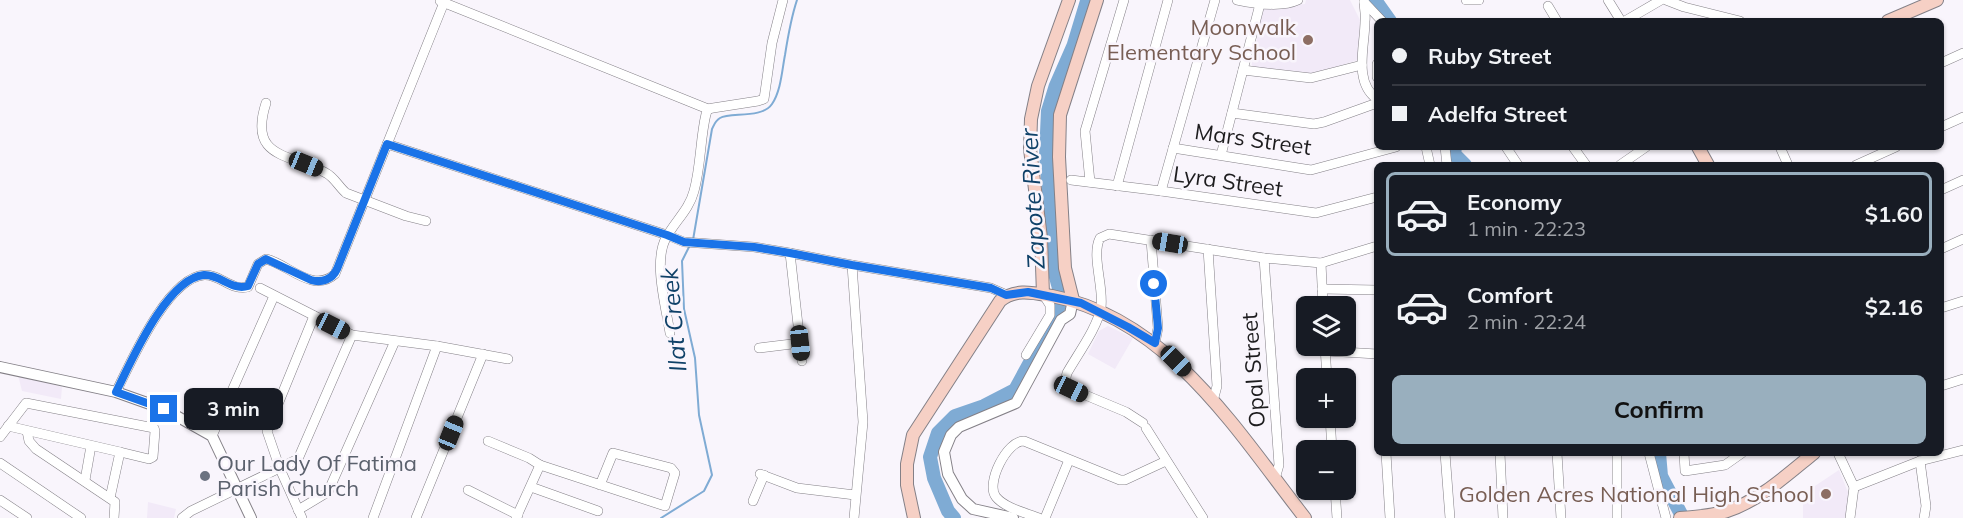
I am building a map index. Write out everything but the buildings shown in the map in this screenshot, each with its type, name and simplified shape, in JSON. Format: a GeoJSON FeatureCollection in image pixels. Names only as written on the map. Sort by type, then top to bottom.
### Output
{"type":"FeatureCollection","features":[{"type":"Feature","properties":{"kind":"main road"},"geometry":{"type":"LineString","coordinates":[[1059,297],[1041,238],[1030,149],[1031,119],[1038,86],[1069,0]]}},
{"type":"Feature","properties":{"kind":"main road"},"geometry":{"type":"LineString","coordinates":[[1059,297],[1065,268],[1059,157],[1060,115],[1097,0]]}},
{"type":"Feature","properties":{"kind":"main road"},"geometry":{"type":"LineString","coordinates":[[1895,18],[1937,0]]}},
{"type":"Feature","properties":{"kind":"main road"},"geometry":{"type":"LineString","coordinates":[[914,518],[909,502],[907,474],[913,435],[993,310],[1006,295],[1028,292],[1059,297],[1100,312],[1155,343],[1176,361],[1213,401],[1305,518]]}},
{"type":"Feature","properties":{"kind":"main road"},"geometry":{"type":"LineString","coordinates":[[1680,518],[1719,514],[1744,504],[1761,494],[1810,456]]}},
{"type":"Feature","properties":{"kind":"street"},"geometry":{"type":"LineString","coordinates":[[116,392],[153,322],[170,296],[191,279],[201,275],[220,279],[235,287],[248,286],[258,264],[266,259],[317,282],[331,278],[337,269],[443,1],[708,109],[758,102],[764,99],[771,43],[783,0]]}},
{"type":"Feature","properties":{"kind":"street"},"geometry":{"type":"LineString","coordinates":[[1090,182],[1085,131],[1124,0]]}},
{"type":"Feature","properties":{"kind":"street"},"geometry":{"type":"LineString","coordinates":[[1117,186],[1168,0]]}},
{"type":"Feature","properties":{"kind":"street"},"geometry":{"type":"LineString","coordinates":[[1161,191],[1215,0]]}},
{"type":"Feature","properties":{"kind":"street"},"geometry":{"type":"LineString","coordinates":[[1237,0],[1260,4],[1293,3],[1298,0]]}},
{"type":"Feature","properties":{"kind":"street"},"geometry":{"type":"LineString","coordinates":[[1466,0],[1479,1]]}},
{"type":"Feature","properties":{"kind":"street"},"geometry":{"type":"LineString","coordinates":[[1608,0],[1621,18]]}},
{"type":"Feature","properties":{"kind":"street"},"geometry":{"type":"LineString","coordinates":[[1628,18],[1661,0]]}},
{"type":"Feature","properties":{"kind":"street"},"geometry":{"type":"LineString","coordinates":[[1666,0],[1728,18]]}},
{"type":"Feature","properties":{"kind":"street"},"geometry":{"type":"LineString","coordinates":[[1363,1],[1379,18]]}},
{"type":"Feature","properties":{"kind":"street"},"geometry":{"type":"LineString","coordinates":[[1363,1],[1366,20],[1362,64],[1366,88],[1374,98]]}},
{"type":"Feature","properties":{"kind":"street"},"geometry":{"type":"LineString","coordinates":[[1221,154],[1260,4]]}},
{"type":"Feature","properties":{"kind":"street"},"geometry":{"type":"LineString","coordinates":[[1548,6],[1555,18]]}},
{"type":"Feature","properties":{"kind":"street"},"geometry":{"type":"LineString","coordinates":[[1944,62],[1963,53]]}},
{"type":"Feature","properties":{"kind":"street"},"geometry":{"type":"LineString","coordinates":[[1243,70],[1311,78],[1362,64]]}},
{"type":"Feature","properties":{"kind":"street"},"geometry":{"type":"LineString","coordinates":[[1232,114],[1314,124],[1374,102]]}},
{"type":"Feature","properties":{"kind":"street"},"geometry":{"type":"LineString","coordinates":[[266,103],[261,119],[263,139],[271,150],[324,171],[346,193],[426,221]]}},
{"type":"Feature","properties":{"kind":"street"},"geometry":{"type":"LineString","coordinates":[[670,333],[662,287],[660,256],[667,235],[690,205],[708,109]]}},
{"type":"Feature","properties":{"kind":"street"},"geometry":{"type":"LineString","coordinates":[[1944,126],[1963,117]]}},
{"type":"Feature","properties":{"kind":"street"},"geometry":{"type":"LineString","coordinates":[[387,144],[684,242],[790,253],[991,288],[1006,295]]}},
{"type":"Feature","properties":{"kind":"street","name":"Mars Street"},"geometry":{"type":"LineString","coordinates":[[1173,147],[1311,170],[1385,150]]}},
{"type":"Feature","properties":{"kind":"street"},"geometry":{"type":"LineString","coordinates":[[1624,162],[1640,150]]}},
{"type":"Feature","properties":{"kind":"street"},"geometry":{"type":"LineString","coordinates":[[1863,162],[1889,150]]}},
{"type":"Feature","properties":{"kind":"street","name":"Lyra Street"},"geometry":{"type":"LineString","coordinates":[[1071,180],[1316,213],[1374,198]]}},
{"type":"Feature","properties":{"kind":"street"},"geometry":{"type":"LineString","coordinates":[[1944,189],[1963,180]]}},
{"type":"Feature","properties":{"kind":"street"},"geometry":{"type":"LineString","coordinates":[[1203,518],[1145,425],[1126,412],[1071,389],[1065,382],[1067,373],[1100,312],[1097,248],[1100,238],[1109,234],[1264,258],[1321,263],[1374,247]]}},
{"type":"Feature","properties":{"kind":"street"},"geometry":{"type":"LineString","coordinates":[[1944,248],[1963,239]]}},
{"type":"Feature","properties":{"kind":"street"},"geometry":{"type":"LineString","coordinates":[[1151,240],[1158,328],[1155,343]]}},
{"type":"Feature","properties":{"kind":"street"},"geometry":{"type":"LineString","coordinates":[[1208,249],[1217,386],[1213,401]]}},
{"type":"Feature","properties":{"kind":"street"},"geometry":{"type":"LineString","coordinates":[[790,253],[802,361]]}},
{"type":"Feature","properties":{"kind":"street","name":"Opal Street"},"geometry":{"type":"LineString","coordinates":[[1264,258],[1279,465],[1275,479]]}},
{"type":"Feature","properties":{"kind":"street"},"geometry":{"type":"LineString","coordinates":[[1321,263],[1322,296]]}},
{"type":"Feature","properties":{"kind":"street"},"geometry":{"type":"LineString","coordinates":[[852,265],[863,399],[854,518]]}},
{"type":"Feature","properties":{"kind":"street"},"geometry":{"type":"LineString","coordinates":[[260,288],[352,335],[437,346],[508,359]]}},
{"type":"Feature","properties":{"kind":"street"},"geometry":{"type":"LineString","coordinates":[[1322,289],[1374,290]]}},
{"type":"Feature","properties":{"kind":"street"},"geometry":{"type":"LineString","coordinates":[[212,436],[274,296]]}},
{"type":"Feature","properties":{"kind":"street"},"geometry":{"type":"LineString","coordinates":[[1013,518],[973,508],[962,499],[948,474],[945,461],[946,446],[951,435],[959,427],[1016,403],[1061,321],[1072,310],[1059,297],[1050,305],[1050,315],[1026,355]]}},
{"type":"Feature","properties":{"kind":"street"},"geometry":{"type":"LineString","coordinates":[[1944,307],[1963,301]]}},
{"type":"Feature","properties":{"kind":"street"},"geometry":{"type":"LineString","coordinates":[[314,316],[267,431],[280,469],[300,514],[328,492],[395,341]]}},
{"type":"Feature","properties":{"kind":"street"},"geometry":{"type":"LineString","coordinates":[[182,518],[298,459],[352,335]]}},
{"type":"Feature","properties":{"kind":"street"},"geometry":{"type":"LineString","coordinates":[[759,348],[800,343]]}},
{"type":"Feature","properties":{"kind":"street"},"geometry":{"type":"LineString","coordinates":[[374,518],[437,346]]}},
{"type":"Feature","properties":{"kind":"street"},"geometry":{"type":"LineString","coordinates":[[1356,352],[1374,354]]}},
{"type":"Feature","properties":{"kind":"street"},"geometry":{"type":"LineString","coordinates":[[429,518],[418,515],[483,354]]}},
{"type":"Feature","properties":{"kind":"street"},"geometry":{"type":"LineString","coordinates":[[0,367],[116,392],[164,409],[212,436],[251,518]]}},
{"type":"Feature","properties":{"kind":"street"},"geometry":{"type":"LineString","coordinates":[[1944,385],[1963,379]]}},
{"type":"Feature","properties":{"kind":"street"},"geometry":{"type":"LineString","coordinates":[[0,437],[8,426],[26,403],[154,428],[153,457],[148,459],[8,426]]}},
{"type":"Feature","properties":{"kind":"street"},"geometry":{"type":"LineString","coordinates":[[27,431],[29,441],[36,449],[115,502],[114,518]]}},
{"type":"Feature","properties":{"kind":"street"},"geometry":{"type":"LineString","coordinates":[[1039,518],[1000,501],[993,493],[993,482],[1001,460],[1013,444],[1020,440],[1120,480],[1125,480],[1167,461]]}},
{"type":"Feature","properties":{"kind":"street"},"geometry":{"type":"LineString","coordinates":[[488,441],[540,465],[600,485],[666,506],[675,473],[671,468],[613,453],[600,485]]}},
{"type":"Feature","properties":{"kind":"street"},"geometry":{"type":"LineString","coordinates":[[85,480],[91,446]]}},
{"type":"Feature","properties":{"kind":"street"},"geometry":{"type":"LineString","coordinates":[[1944,455],[1963,450]]}},
{"type":"Feature","properties":{"kind":"street"},"geometry":{"type":"LineString","coordinates":[[110,498],[120,452]]}},
{"type":"Feature","properties":{"kind":"street"},"geometry":{"type":"LineString","coordinates":[[1386,456],[1390,518]]}},
{"type":"Feature","properties":{"kind":"street"},"geometry":{"type":"LineString","coordinates":[[1445,456],[1450,518]]}},
{"type":"Feature","properties":{"kind":"street"},"geometry":{"type":"LineString","coordinates":[[1500,456],[1503,518]]}},
{"type":"Feature","properties":{"kind":"street"},"geometry":{"type":"LineString","coordinates":[[1557,456],[1561,518]]}},
{"type":"Feature","properties":{"kind":"street"},"geometry":{"type":"LineString","coordinates":[[1617,456],[1617,518]]}},
{"type":"Feature","properties":{"kind":"street"},"geometry":{"type":"LineString","coordinates":[[1649,456],[1666,518]]}},
{"type":"Feature","properties":{"kind":"street"},"geometry":{"type":"LineString","coordinates":[[1683,456],[1685,471],[1725,465],[1738,456]]}},
{"type":"Feature","properties":{"kind":"street"},"geometry":{"type":"LineString","coordinates":[[1839,456],[1854,487],[1851,518]]}},
{"type":"Feature","properties":{"kind":"street"},"geometry":{"type":"LineString","coordinates":[[1854,487],[1920,461],[1940,456]]}},
{"type":"Feature","properties":{"kind":"street"},"geometry":{"type":"LineString","coordinates":[[1045,518],[1070,460]]}},
{"type":"Feature","properties":{"kind":"street"},"geometry":{"type":"LineString","coordinates":[[1920,461],[1926,506],[1924,518]]}},
{"type":"Feature","properties":{"kind":"street"},"geometry":{"type":"LineString","coordinates":[[0,463],[81,518]]}},
{"type":"Feature","properties":{"kind":"street"},"geometry":{"type":"LineString","coordinates":[[468,490],[517,517],[540,465]]}},
{"type":"Feature","properties":{"kind":"street"},"geometry":{"type":"LineString","coordinates":[[753,501],[762,475],[797,488],[855,495]]}},
{"type":"Feature","properties":{"kind":"street"},"geometry":{"type":"LineString","coordinates":[[531,487],[598,511]]}},
{"type":"Feature","properties":{"kind":"street"},"geometry":{"type":"LineString","coordinates":[[0,500],[27,518]]}},
{"type":"Feature","properties":{"kind":"street"},"geometry":{"type":"LineString","coordinates":[[1335,500],[1336,518]]}},
{"type":"Feature","properties":{"kind":"shaded area","name":"Moonwalk Elementary School"},"geometry":{"type":"Polygon","coordinates":[[[1306,0],[1350,0],[1360,20],[1358,60],[1313,74],[1251,68],[1263,8],[1305,4],[1306,0]]]}},
{"type":"Feature","properties":{"kind":"shaded area"},"geometry":{"type":"Polygon","coordinates":[[[1108,326],[1133,338],[1115,369],[1088,354],[1099,331],[1108,326]]]}},
{"type":"Feature","properties":{"kind":"shaded area"},"geometry":{"type":"Polygon","coordinates":[[[18,375],[62,387],[61,399],[22,391],[18,375]]]}},
{"type":"Feature","properties":{"kind":"shaded area","name":"Golden Acres National High School"},"geometry":{"type":"Polygon","coordinates":[[[1839,470],[1849,495],[1847,518],[1803,518],[1803,494],[1839,470]]]}},
{"type":"Feature","properties":{"kind":"shaded area"},"geometry":{"type":"Polygon","coordinates":[[[148,502],[176,509],[174,518],[147,518],[148,502]]]}},
{"type":"Feature","properties":{"kind":"water"},"geometry":{"type":"Polygon","coordinates":[[[1080,0],[1093,0],[1057,106],[1065,292],[1052,289],[1049,278],[1039,156],[1041,110],[1049,84],[1067,43],[1080,0]]]}},
{"type":"Feature","properties":{"kind":"waterway","name":"Ilat Creek"},"geometry":{"type":"LineString","coordinates":[[693,240],[712,129],[720,118],[761,112],[772,104],[779,87],[797,0]]}},
{"type":"Feature","properties":{"kind":"waterway"},"geometry":{"type":"LineString","coordinates":[[1375,0],[1388,18]]}},
{"type":"Feature","properties":{"kind":"waterway"},"geometry":{"type":"LineString","coordinates":[[1455,150],[1454,154],[1462,162]]}},
{"type":"Feature","properties":{"kind":"waterway","name":"Ilat Creek"},"geometry":{"type":"LineString","coordinates":[[661,518],[704,491],[712,475],[699,415],[695,358],[684,309],[682,261],[690,245]]}},
{"type":"Feature","properties":{"kind":"waterway","name":"Zapote River"},"geometry":{"type":"LineString","coordinates":[[954,518],[948,511],[934,478],[930,457],[938,433],[955,416],[984,406],[1015,390],[1056,315],[1060,302],[1059,286]]}},
{"type":"Feature","properties":{"kind":"waterway"},"geometry":{"type":"LineString","coordinates":[[1659,456],[1661,476],[1683,518]]}},
{"type":"Feature","properties":{"kind":"place","name":"Moonwalk Elementary School"},"geometry":{"type":"Point","coordinates":[1308,40]}},
{"type":"Feature","properties":{"kind":"place","name":"Our Lady Of Fatima Parish Church"},"geometry":{"type":"Point","coordinates":[205,476]}},
{"type":"Feature","properties":{"kind":"place","name":"Golden Acres National High School"},"geometry":{"type":"Point","coordinates":[1826,494]}},
{"type":"Feature","properties":{"kind":"route"},"geometry":{"type":"LineString","coordinates":[[164,409],[116,392],[153,322],[170,296],[191,279],[201,275],[220,279],[235,287],[248,286],[258,264],[266,259],[317,282],[331,278],[335,274],[387,144],[684,242],[754,247],[991,288],[1006,295],[1028,292],[1073,300],[1155,343],[1158,328],[1154,284]]}}]}
